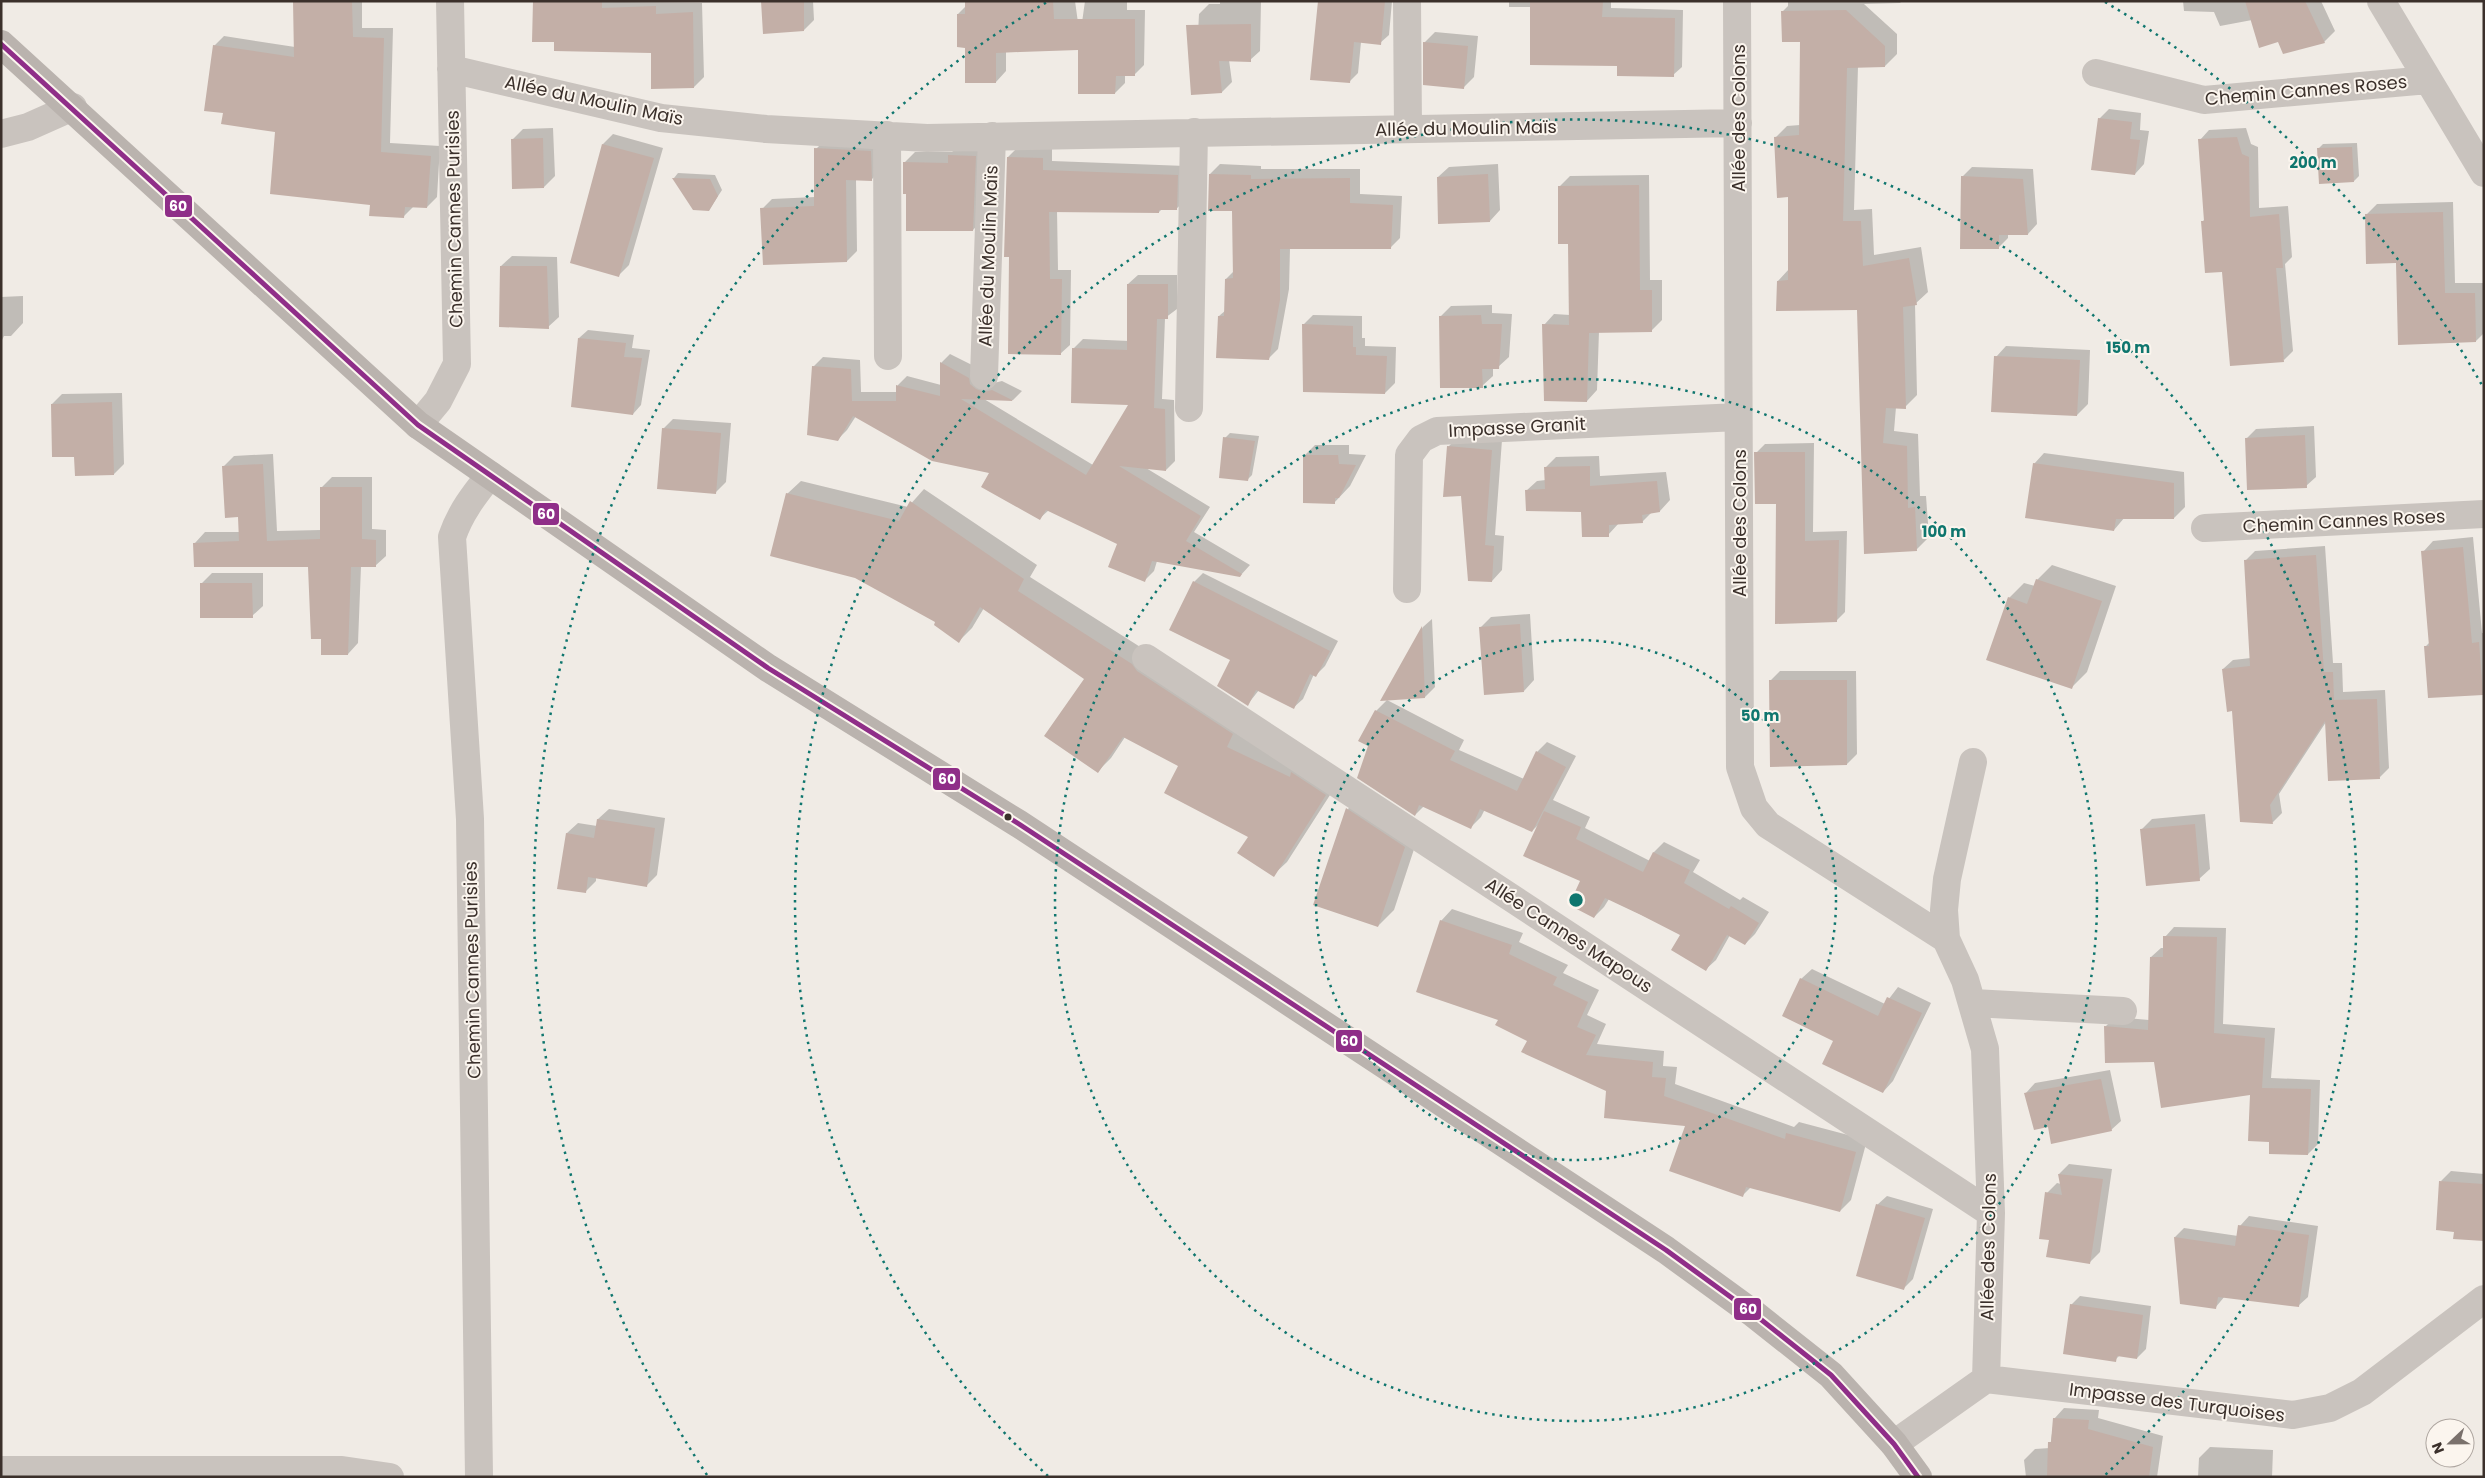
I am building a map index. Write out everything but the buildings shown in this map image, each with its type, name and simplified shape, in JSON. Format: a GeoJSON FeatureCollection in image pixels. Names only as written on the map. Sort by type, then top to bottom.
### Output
{"type":"FeatureCollection","features":[{"type":"Feature","properties":{"kind":"main road"},"geometry":{"type":"LineString","coordinates":[[1,44],[73,107],[261,283],[418,425],[768,668],[1028,830],[1666,1250],[1754,1314],[1831,1375],[1894,1444],[1918,1477]]}},
{"type":"Feature","properties":{"kind":"street","name":"Chemin Cannes Purisies"},"geometry":{"type":"LineString","coordinates":[[418,425],[438,401],[457,364],[450,1]]}},
{"type":"Feature","properties":{"kind":"street"},"geometry":{"type":"LineString","coordinates":[[1407,1],[1408,129]]}},
{"type":"Feature","properties":{"kind":"street","name":"Allée des Colons"},"geometry":{"type":"LineString","coordinates":[[1737,1],[1740,767],[1745,788],[1754,808],[1768,825],[1946,939]]}},
{"type":"Feature","properties":{"kind":"street","name":"Chemin Cannes Roses"},"geometry":{"type":"LineString","coordinates":[[2381,1],[2484,173]]}},
{"type":"Feature","properties":{"kind":"street","name":"Allée du Moulin Maïs"},"geometry":{"type":"LineString","coordinates":[[451,69],[661,118],[766,129],[927,138],[1738,123]]}},
{"type":"Feature","properties":{"kind":"street","name":"Chemin Cannes Roses"},"geometry":{"type":"LineString","coordinates":[[2096,73],[2204,100],[2428,80]]}},
{"type":"Feature","properties":{"kind":"street"},"geometry":{"type":"LineString","coordinates":[[1,134],[28,127],[73,107]]}},
{"type":"Feature","properties":{"kind":"street"},"geometry":{"type":"LineString","coordinates":[[1189,408],[1194,132]]}},
{"type":"Feature","properties":{"kind":"street"},"geometry":{"type":"LineString","coordinates":[[887,135],[888,356]]}},
{"type":"Feature","properties":{"kind":"street","name":"Allée du Moulin Maïs"},"geometry":{"type":"LineString","coordinates":[[984,376],[992,136]]}},
{"type":"Feature","properties":{"kind":"street","name":"Impasse Granit"},"geometry":{"type":"LineString","coordinates":[[1408,589],[1409,455],[1421,439],[1437,431],[1738,417]]}},
{"type":"Feature","properties":{"kind":"street","name":"Chemin Cannes Purisies"},"geometry":{"type":"LineString","coordinates":[[479,1477],[470,819],[452,537],[466,505],[490,475]]}},
{"type":"Feature","properties":{"kind":"street","name":"Chemin Cannes Roses"},"geometry":{"type":"LineString","coordinates":[[2205,528],[2484,514]]}},
{"type":"Feature","properties":{"kind":"street","name":"Allée Cannes Mapous"},"geometry":{"type":"LineString","coordinates":[[1146,658],[1991,1213]]}},
{"type":"Feature","properties":{"kind":"street","name":"Allée des Colons"},"geometry":{"type":"LineString","coordinates":[[1973,762],[1947,879],[1944,910],[1946,939],[1965,980],[1985,1049],[1991,1213],[1986,1379]]}},
{"type":"Feature","properties":{"kind":"street"},"geometry":{"type":"LineString","coordinates":[[1973,1003],[2123,1011]]}},
{"type":"Feature","properties":{"kind":"street","name":"Impasse des Turquoises"},"geometry":{"type":"LineString","coordinates":[[1986,1379],[2293,1415],[2330,1408],[2362,1392],[2484,1299]]}},
{"type":"Feature","properties":{"kind":"street"},"geometry":{"type":"LineString","coordinates":[[1894,1444],[1986,1379]]}},
{"type":"Feature","properties":{"kind":"street"},"geometry":{"type":"LineString","coordinates":[[1,1470],[342,1470],[390,1477]]}},
{"type":"Feature","properties":{"kind":"transit line","name":"60"},"geometry":{"type":"LineString","coordinates":[[1,44],[418,425],[768,668],[1019,824],[1666,1250],[1754,1314],[1831,1375],[1894,1444],[1918,1477]]}}]}
